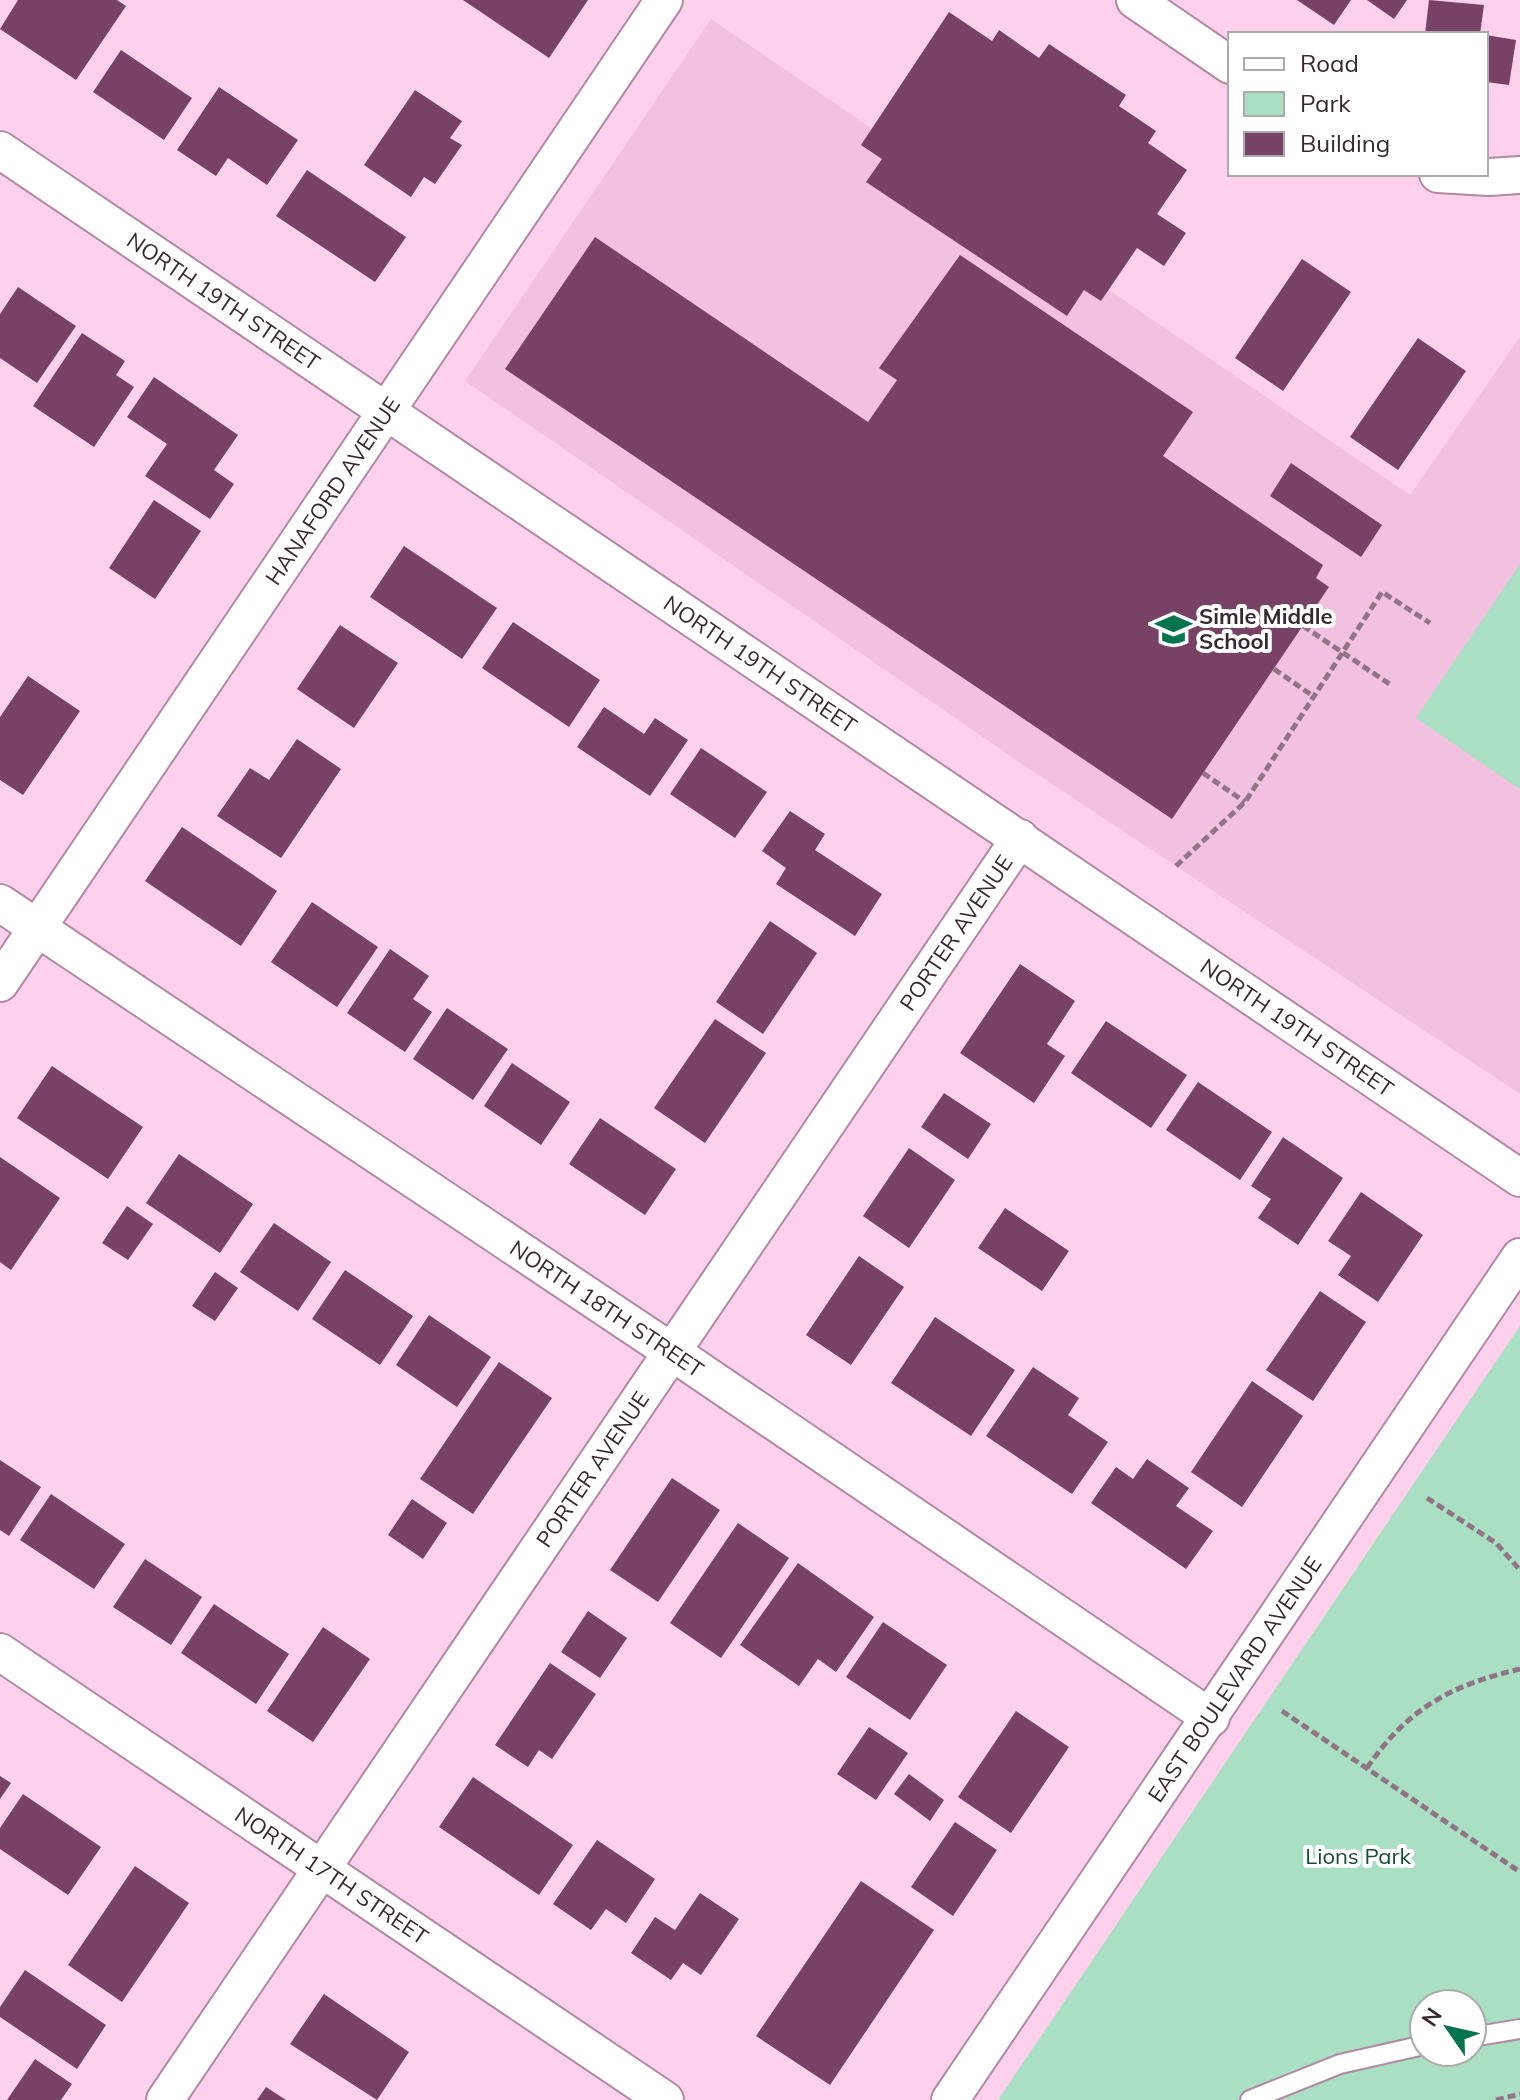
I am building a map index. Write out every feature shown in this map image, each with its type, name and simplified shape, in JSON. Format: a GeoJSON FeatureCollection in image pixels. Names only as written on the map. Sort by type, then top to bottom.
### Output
{"type":"FeatureCollection","features":[{"type":"Feature","properties":{"kind":"street","name":"HANAFORD AVENUE"},"geometry":{"type":"LineString","coordinates":[[0,983],[664,0]]}},
{"type":"Feature","properties":{"kind":"street"},"geometry":{"type":"LineString","coordinates":[[1135,0],[1228,64]]}},
{"type":"Feature","properties":{"kind":"street","name":"NORTH 19TH STREET"},"geometry":{"type":"LineString","coordinates":[[0,150],[1520,1178]]}},
{"type":"Feature","properties":{"kind":"street"},"geometry":{"type":"LineString","coordinates":[[1472,176],[1520,175]]}},
{"type":"Feature","properties":{"kind":"street","name":"PORTER AVENUE"},"geometry":{"type":"LineString","coordinates":[[165,2100],[1020,838]]}},
{"type":"Feature","properties":{"kind":"street","name":"NORTH 18TH STREET"},"geometry":{"type":"LineString","coordinates":[[0,903],[672,1352],[1211,1718]]}},
{"type":"Feature","properties":{"kind":"street","name":"EAST BOULEVARD AVENUE"},"geometry":{"type":"LineString","coordinates":[[950,2100],[1520,1257]]}},
{"type":"Feature","properties":{"kind":"street","name":"NORTH 17TH STREET"},"geometry":{"type":"LineString","coordinates":[[0,1652],[665,2100]]}},
{"type":"Feature","properties":{"kind":"lane"},"geometry":{"type":"LineString","coordinates":[[1488,2034],[1520,2029]]}},
{"type":"Feature","properties":{"kind":"lane"},"geometry":{"type":"LineString","coordinates":[[1250,2100],[1340,2064],[1408,2049]]}},
{"type":"Feature","properties":{"kind":"path"},"geometry":{"type":"LineString","coordinates":[[1176,866],[1245,802],[1382,592],[1430,623]]}},
{"type":"Feature","properties":{"kind":"path"},"geometry":{"type":"LineString","coordinates":[[1303,626],[1391,685]]}},
{"type":"Feature","properties":{"kind":"path"},"geometry":{"type":"LineString","coordinates":[[1274,669],[1313,696]]}},
{"type":"Feature","properties":{"kind":"path"},"geometry":{"type":"LineString","coordinates":[[1203,773],[1245,802]]}},
{"type":"Feature","properties":{"kind":"path"},"geometry":{"type":"LineString","coordinates":[[1427,1498],[1496,1543],[1520,1570]]}},
{"type":"Feature","properties":{"kind":"path"},"geometry":{"type":"LineString","coordinates":[[1367,1768],[1392,1734],[1437,1698],[1479,1680],[1520,1669]]}},
{"type":"Feature","properties":{"kind":"path"},"geometry":{"type":"LineString","coordinates":[[1282,1711],[1520,1872]]}},
{"type":"Feature","properties":{"kind":"path"},"geometry":{"type":"LineString","coordinates":[[1496,2100],[1520,2094]]}},
{"type":"Feature","properties":{"kind":"shaded area","name":"Simle Middle School"},"geometry":{"type":"Polygon","coordinates":[[[711,19],[1410,495],[1520,337],[1520,1094],[1019,762],[465,381],[711,19]]]}},
{"type":"Feature","properties":{"kind":"green space"},"geometry":{"type":"Polygon","coordinates":[[[1520,564],[1520,789],[1416,718],[1520,564]]]}},
{"type":"Feature","properties":{"kind":"green space","name":"Lions Park"},"geometry":{"type":"Polygon","coordinates":[[[1520,1326],[1520,2100],[998,2100],[1520,1326]]]}},
{"type":"Feature","properties":{"kind":"building"},"geometry":{"type":"Polygon","coordinates":[[[18,0],[117,0],[126,6],[76,80],[0,29],[18,0]]]}},
{"type":"Feature","properties":{"kind":"building"},"geometry":{"type":"Polygon","coordinates":[[[463,0],[588,0],[549,58],[463,0]]]}},
{"type":"Feature","properties":{"kind":"building"},"geometry":{"type":"Polygon","coordinates":[[[1297,0],[1351,0],[1334,25],[1297,0]]]}},
{"type":"Feature","properties":{"kind":"building"},"geometry":{"type":"Polygon","coordinates":[[[1367,0],[1407,0],[1394,19],[1367,0]]]}},
{"type":"Feature","properties":{"kind":"building"},"geometry":{"type":"Polygon","coordinates":[[[1429,0],[1484,5],[1480,32],[1425,32],[1429,0]]]}},
{"type":"Feature","properties":{"kind":"building"},"geometry":{"type":"Polygon","coordinates":[[[949,12],[992,41],[999,30],[1039,58],[1049,44],[1126,95],[1119,106],[1156,131],[1148,143],[1187,170],[1157,214],[1186,233],[1164,266],[1137,248],[1101,301],[1084,290],[1067,316],[866,182],[882,159],[861,145],[949,12]]]}},
{"type":"Feature","properties":{"kind":"building"},"geometry":{"type":"Polygon","coordinates":[[[1488,35],[1516,40],[1509,85],[1488,82],[1488,35]]]}},
{"type":"Feature","properties":{"kind":"building"},"geometry":{"type":"Polygon","coordinates":[[[121,50],[192,98],[164,140],[93,92],[121,50]]]}},
{"type":"Feature","properties":{"kind":"building"},"geometry":{"type":"Polygon","coordinates":[[[219,87],[298,140],[267,185],[228,158],[216,176],[177,150],[219,87]]]}},
{"type":"Feature","properties":{"kind":"building"},"geometry":{"type":"Polygon","coordinates":[[[415,90],[462,121],[450,138],[462,145],[435,184],[424,177],[411,197],[364,165],[415,90]]]}},
{"type":"Feature","properties":{"kind":"building"},"geometry":{"type":"Polygon","coordinates":[[[307,170],[406,237],[375,282],[276,216],[307,170]]]}},
{"type":"Feature","properties":{"kind":"building"},"geometry":{"type":"Polygon","coordinates":[[[595,237],[868,422],[897,380],[879,368],[960,255],[1193,412],[1163,456],[1323,565],[1316,578],[1329,587],[1172,819],[505,369],[595,237]]]}},
{"type":"Feature","properties":{"kind":"building"},"geometry":{"type":"Polygon","coordinates":[[[1302,259],[1351,292],[1283,391],[1235,358],[1302,259]]]}},
{"type":"Feature","properties":{"kind":"building"},"geometry":{"type":"Polygon","coordinates":[[[18,287],[76,326],[37,383],[0,358],[0,314],[18,287]]]}},
{"type":"Feature","properties":{"kind":"building"},"geometry":{"type":"Polygon","coordinates":[[[82,333],[125,361],[116,375],[134,387],[94,447],[33,406],[82,333]]]}},
{"type":"Feature","properties":{"kind":"building"},"geometry":{"type":"Polygon","coordinates":[[[1418,338],[1466,371],[1398,470],[1350,437],[1418,338]]]}},
{"type":"Feature","properties":{"kind":"building"},"geometry":{"type":"Polygon","coordinates":[[[154,377],[238,435],[214,470],[234,484],[210,519],[145,476],[167,444],[127,417],[154,377]]]}},
{"type":"Feature","properties":{"kind":"building"},"geometry":{"type":"Polygon","coordinates":[[[1291,463],[1382,525],[1361,557],[1270,496],[1291,463]]]}},
{"type":"Feature","properties":{"kind":"building"},"geometry":{"type":"Polygon","coordinates":[[[154,500],[201,531],[155,599],[109,568],[154,500]]]}},
{"type":"Feature","properties":{"kind":"building"},"geometry":{"type":"Polygon","coordinates":[[[404,546],[497,608],[462,659],[370,597],[404,546]]]}},
{"type":"Feature","properties":{"kind":"building"},"geometry":{"type":"Polygon","coordinates":[[[513,622],[600,680],[569,727],[482,668],[513,622]]]}},
{"type":"Feature","properties":{"kind":"building"},"geometry":{"type":"Polygon","coordinates":[[[340,625],[398,663],[354,728],[297,689],[340,625]]]}},
{"type":"Feature","properties":{"kind":"building"},"geometry":{"type":"Polygon","coordinates":[[[28,676],[80,711],[23,795],[0,780],[0,717],[28,676]]]}},
{"type":"Feature","properties":{"kind":"building"},"geometry":{"type":"Polygon","coordinates":[[[604,707],[644,734],[655,718],[688,740],[650,796],[577,747],[604,707]]]}},
{"type":"Feature","properties":{"kind":"building"},"geometry":{"type":"Polygon","coordinates":[[[297,739],[341,769],[281,858],[217,816],[250,768],[269,780],[297,739]]]}},
{"type":"Feature","properties":{"kind":"building"},"geometry":{"type":"Polygon","coordinates":[[[701,748],[767,792],[735,838],[670,794],[701,748]]]}},
{"type":"Feature","properties":{"kind":"building"},"geometry":{"type":"Polygon","coordinates":[[[790,811],[825,834],[815,850],[882,894],[855,936],[776,884],[786,868],[762,851],[790,811]]]}},
{"type":"Feature","properties":{"kind":"building"},"geometry":{"type":"Polygon","coordinates":[[[182,827],[277,891],[241,946],[145,881],[182,827]]]}},
{"type":"Feature","properties":{"kind":"building"},"geometry":{"type":"Polygon","coordinates":[[[312,902],[378,947],[337,1007],[271,962],[312,902]]]}},
{"type":"Feature","properties":{"kind":"building"},"geometry":{"type":"Polygon","coordinates":[[[770,921],[817,953],[763,1034],[716,1002],[770,921]]]}},
{"type":"Feature","properties":{"kind":"building"},"geometry":{"type":"Polygon","coordinates":[[[390,949],[429,976],[413,999],[432,1012],[405,1052],[347,1013],[390,949]]]}},
{"type":"Feature","properties":{"kind":"building"},"geometry":{"type":"Polygon","coordinates":[[[1020,964],[1075,1001],[1047,1044],[1065,1056],[1034,1103],[960,1053],[1020,964]]]}},
{"type":"Feature","properties":{"kind":"building"},"geometry":{"type":"Polygon","coordinates":[[[447,1008],[508,1049],[473,1100],[413,1059],[447,1008]]]}},
{"type":"Feature","properties":{"kind":"building"},"geometry":{"type":"Polygon","coordinates":[[[715,1019],[766,1053],[705,1143],[654,1108],[715,1019]]]}},
{"type":"Feature","properties":{"kind":"building"},"geometry":{"type":"Polygon","coordinates":[[[1106,1021],[1187,1075],[1151,1128],[1071,1073],[1106,1021]]]}},
{"type":"Feature","properties":{"kind":"building"},"geometry":{"type":"Polygon","coordinates":[[[512,1063],[570,1102],[541,1145],[484,1106],[512,1063]]]}},
{"type":"Feature","properties":{"kind":"building"},"geometry":{"type":"Polygon","coordinates":[[[52,1066],[143,1127],[108,1179],[17,1118],[52,1066]]]}},
{"type":"Feature","properties":{"kind":"building"},"geometry":{"type":"Polygon","coordinates":[[[1198,1082],[1272,1132],[1240,1180],[1166,1130],[1198,1082]]]}},
{"type":"Feature","properties":{"kind":"building"},"geometry":{"type":"Polygon","coordinates":[[[944,1093],[991,1124],[968,1159],[921,1127],[944,1093]]]}},
{"type":"Feature","properties":{"kind":"building"},"geometry":{"type":"Polygon","coordinates":[[[600,1118],[676,1169],[645,1215],[569,1164],[600,1118]]]}},
{"type":"Feature","properties":{"kind":"building"},"geometry":{"type":"Polygon","coordinates":[[[1283,1137],[1343,1178],[1298,1245],[1258,1218],[1271,1199],[1251,1186],[1283,1137]]]}},
{"type":"Feature","properties":{"kind":"building"},"geometry":{"type":"Polygon","coordinates":[[[909,1148],[955,1180],[909,1248],[863,1216],[909,1148]]]}},
{"type":"Feature","properties":{"kind":"building"},"geometry":{"type":"Polygon","coordinates":[[[179,1154],[253,1204],[220,1253],[146,1203],[179,1154]]]}},
{"type":"Feature","properties":{"kind":"building"},"geometry":{"type":"Polygon","coordinates":[[[0,1157],[60,1198],[11,1270],[0,1262],[0,1157]]]}},
{"type":"Feature","properties":{"kind":"building"},"geometry":{"type":"Polygon","coordinates":[[[1361,1192],[1423,1235],[1378,1302],[1338,1275],[1351,1256],[1328,1241],[1361,1192]]]}},
{"type":"Feature","properties":{"kind":"building"},"geometry":{"type":"Polygon","coordinates":[[[127,1206],[153,1224],[128,1260],[102,1243],[127,1206]]]}},
{"type":"Feature","properties":{"kind":"building"},"geometry":{"type":"Polygon","coordinates":[[[1005,1208],[1069,1251],[1042,1291],[978,1248],[1005,1208]]]}},
{"type":"Feature","properties":{"kind":"building"},"geometry":{"type":"Polygon","coordinates":[[[274,1223],[331,1262],[298,1311],[240,1272],[274,1223]]]}},
{"type":"Feature","properties":{"kind":"building"},"geometry":{"type":"Polygon","coordinates":[[[859,1256],[904,1287],[851,1365],[806,1335],[859,1256]]]}},
{"type":"Feature","properties":{"kind":"building"},"geometry":{"type":"Polygon","coordinates":[[[345,1270],[413,1316],[380,1365],[312,1319],[345,1270]]]}},
{"type":"Feature","properties":{"kind":"building"},"geometry":{"type":"Polygon","coordinates":[[[215,1272],[238,1288],[215,1321],[192,1306],[215,1272]]]}},
{"type":"Feature","properties":{"kind":"building"},"geometry":{"type":"Polygon","coordinates":[[[1320,1291],[1366,1322],[1313,1401],[1266,1370],[1320,1291]]]}},
{"type":"Feature","properties":{"kind":"building"},"geometry":{"type":"Polygon","coordinates":[[[429,1315],[491,1357],[457,1407],[396,1365],[429,1315]]]}},
{"type":"Feature","properties":{"kind":"building"},"geometry":{"type":"Polygon","coordinates":[[[935,1317],[1015,1370],[971,1436],[891,1383],[935,1317]]]}},
{"type":"Feature","properties":{"kind":"building"},"geometry":{"type":"Polygon","coordinates":[[[499,1362],[552,1398],[473,1514],[420,1479],[499,1362]]]}},
{"type":"Feature","properties":{"kind":"building"},"geometry":{"type":"Polygon","coordinates":[[[1033,1367],[1079,1398],[1068,1415],[1108,1442],[1072,1494],[986,1436],[1033,1367]]]}},
{"type":"Feature","properties":{"kind":"building"},"geometry":{"type":"Polygon","coordinates":[[[1252,1381],[1303,1416],[1242,1507],[1191,1472],[1252,1381]]]}},
{"type":"Feature","properties":{"kind":"building"},"geometry":{"type":"Polygon","coordinates":[[[1147,1459],[1189,1488],[1176,1506],[1213,1531],[1186,1569],[1091,1503],[1116,1467],[1133,1479],[1147,1459]]]}},
{"type":"Feature","properties":{"kind":"building"},"geometry":{"type":"Polygon","coordinates":[[[0,1460],[41,1487],[9,1536],[0,1530],[0,1460]]]}},
{"type":"Feature","properties":{"kind":"building"},"geometry":{"type":"Polygon","coordinates":[[[672,1478],[720,1510],[658,1602],[610,1570],[672,1478]]]}},
{"type":"Feature","properties":{"kind":"building"},"geometry":{"type":"Polygon","coordinates":[[[51,1494],[125,1544],[94,1589],[20,1540],[51,1494]]]}},
{"type":"Feature","properties":{"kind":"building"},"geometry":{"type":"Polygon","coordinates":[[[412,1499],[447,1523],[423,1559],[388,1535],[412,1499]]]}},
{"type":"Feature","properties":{"kind":"building"},"geometry":{"type":"Polygon","coordinates":[[[738,1523],[789,1558],[721,1658],[670,1623],[738,1523]]]}},
{"type":"Feature","properties":{"kind":"building"},"geometry":{"type":"Polygon","coordinates":[[[145,1559],[202,1597],[171,1645],[113,1607],[145,1559]]]}},
{"type":"Feature","properties":{"kind":"building"},"geometry":{"type":"Polygon","coordinates":[[[798,1563],[874,1617],[836,1672],[818,1659],[799,1686],[740,1645],[798,1563]]]}},
{"type":"Feature","properties":{"kind":"building"},"geometry":{"type":"Polygon","coordinates":[[[214,1604],[289,1654],[256,1704],[181,1653],[214,1604]]]}},
{"type":"Feature","properties":{"kind":"building"},"geometry":{"type":"Polygon","coordinates":[[[588,1611],[627,1638],[600,1678],[561,1652],[588,1611]]]}},
{"type":"Feature","properties":{"kind":"building"},"geometry":{"type":"Polygon","coordinates":[[[883,1622],[947,1665],[910,1720],[846,1677],[883,1622]]]}},
{"type":"Feature","properties":{"kind":"building"},"geometry":{"type":"Polygon","coordinates":[[[323,1627],[370,1659],[313,1742],[267,1711],[323,1627]]]}},
{"type":"Feature","properties":{"kind":"building"},"geometry":{"type":"Polygon","coordinates":[[[550,1663],[596,1694],[552,1759],[539,1750],[528,1767],[495,1745],[550,1663]]]}},
{"type":"Feature","properties":{"kind":"building"},"geometry":{"type":"Polygon","coordinates":[[[1016,1711],[1069,1747],[1011,1833],[958,1797],[1016,1711]]]}},
{"type":"Feature","properties":{"kind":"building"},"geometry":{"type":"Polygon","coordinates":[[[869,1727],[908,1753],[876,1800],[837,1774],[869,1727]]]}},
{"type":"Feature","properties":{"kind":"building"},"geometry":{"type":"Polygon","coordinates":[[[909,1774],[944,1800],[930,1821],[894,1794],[909,1774]]]}},
{"type":"Feature","properties":{"kind":"building"},"geometry":{"type":"Polygon","coordinates":[[[0,1776],[11,1783],[0,1799],[0,1776]]]}},
{"type":"Feature","properties":{"kind":"building"},"geometry":{"type":"Polygon","coordinates":[[[473,1777],[573,1845],[539,1895],[439,1827],[473,1777]]]}},
{"type":"Feature","properties":{"kind":"building"},"geometry":{"type":"Polygon","coordinates":[[[23,1794],[101,1847],[68,1895],[0,1849],[0,1828],[23,1794]]]}},
{"type":"Feature","properties":{"kind":"building"},"geometry":{"type":"Polygon","coordinates":[[[955,1822],[997,1850],[953,1916],[911,1887],[955,1822]]]}},
{"type":"Feature","properties":{"kind":"building"},"geometry":{"type":"Polygon","coordinates":[[[597,1840],[655,1879],[626,1923],[606,1909],[591,1930],[553,1904],[597,1840]]]}},
{"type":"Feature","properties":{"kind":"building"},"geometry":{"type":"Polygon","coordinates":[[[135,1866],[189,1903],[122,2002],[68,1965],[135,1866]]]}},
{"type":"Feature","properties":{"kind":"building"},"geometry":{"type":"Polygon","coordinates":[[[861,1881],[934,1930],[830,2085],[756,2036],[861,1881]]]}},
{"type":"Feature","properties":{"kind":"building"},"geometry":{"type":"Polygon","coordinates":[[[700,1893],[739,1919],[701,1975],[683,1963],[671,1980],[631,1953],[655,1917],[675,1930],[700,1893]]]}},
{"type":"Feature","properties":{"kind":"building"},"geometry":{"type":"Polygon","coordinates":[[[25,1970],[106,2025],[77,2069],[0,2017],[0,2007],[25,1970]]]}},
{"type":"Feature","properties":{"kind":"building"},"geometry":{"type":"Polygon","coordinates":[[[324,1994],[409,2052],[377,2100],[290,2044],[324,1994]]]}},
{"type":"Feature","properties":{"kind":"building"},"geometry":{"type":"Polygon","coordinates":[[[35,2059],[72,2084],[61,2100],[7,2100],[35,2059]]]}},
{"type":"Feature","properties":{"kind":"building"},"geometry":{"type":"Polygon","coordinates":[[[266,2087],[286,2100],[257,2100],[266,2087]]]}},
{"type":"Feature","properties":{"kind":"place","name":"Simle Middle School"},"geometry":{"type":"Point","coordinates":[1173,629]}}]}
